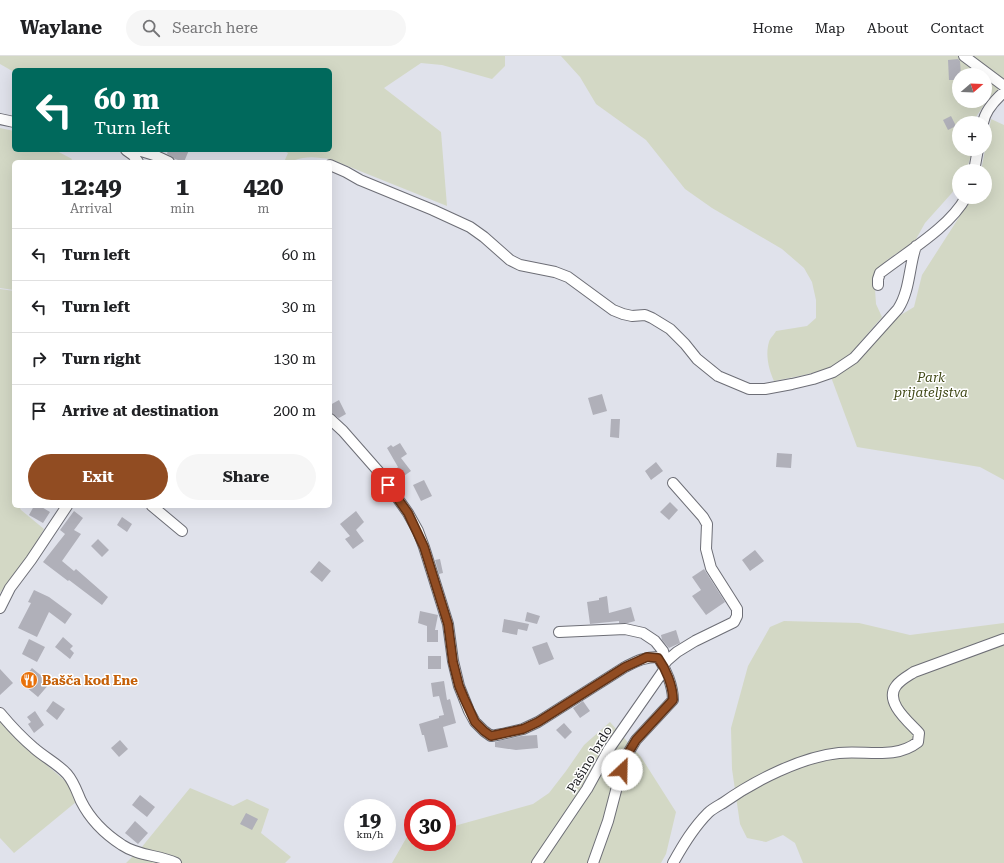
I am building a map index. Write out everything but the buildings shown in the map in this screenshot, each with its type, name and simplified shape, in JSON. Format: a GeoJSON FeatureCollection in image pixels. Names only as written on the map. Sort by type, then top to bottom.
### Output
{"type":"FeatureCollection","features":[{"type":"Feature","properties":{"kind":"street"},"geometry":{"type":"LineString","coordinates":[[964,56],[1004,86]]}},
{"type":"Feature","properties":{"kind":"street"},"geometry":{"type":"LineString","coordinates":[[985,116],[994,102],[1004,92]]}},
{"type":"Feature","properties":{"kind":"street"},"geometry":{"type":"LineString","coordinates":[[0,119],[12,122]]}},
{"type":"Feature","properties":{"kind":"street"},"geometry":{"type":"LineString","coordinates":[[129,152],[137,160]]}},
{"type":"Feature","properties":{"kind":"street"},"geometry":{"type":"LineString","coordinates":[[144,152],[164,160]]}},
{"type":"Feature","properties":{"kind":"street"},"geometry":{"type":"LineString","coordinates":[[332,166],[375,187],[416,203],[470,228],[484,237],[510,260],[520,265],[556,272],[568,277],[613,310],[632,316],[645,315],[652,318],[670,329],[697,358],[718,376],[749,389],[765,389],[813,379],[833,372],[854,358],[898,309],[903,301],[916,246]]}},
{"type":"Feature","properties":{"kind":"street"},"geometry":{"type":"LineString","coordinates":[[878,285],[880,273],[945,223],[962,204]]}},
{"type":"Feature","properties":{"kind":"street"},"geometry":{"type":"LineString","coordinates":[[332,421],[343,431],[379,472],[408,513],[418,531],[448,624],[453,662],[459,686],[475,722],[484,731],[491,736],[523,729],[538,722],[625,667],[647,657],[658,658],[664,665]]}},
{"type":"Feature","properties":{"kind":"street","name":"Pašino brdo"},"geometry":{"type":"LineString","coordinates":[[537,863],[587,789],[609,749],[664,665],[677,652],[694,641],[734,622],[737,616],[737,608],[711,568],[706,549],[707,524],[704,517],[673,483]]}},
{"type":"Feature","properties":{"kind":"street"},"geometry":{"type":"LineString","coordinates":[[0,608],[10,588],[31,560],[66,508]]}},
{"type":"Feature","properties":{"kind":"street"},"geometry":{"type":"LineString","coordinates":[[154,508],[182,531]]}},
{"type":"Feature","properties":{"kind":"street"},"geometry":{"type":"LineString","coordinates":[[559,632],[625,629],[643,633],[655,641],[663,651],[664,665],[670,680],[673,700],[636,740],[624,760],[608,821],[593,863]]}},
{"type":"Feature","properties":{"kind":"street"},"geometry":{"type":"LineString","coordinates":[[673,863],[688,837],[708,813],[736,793],[768,776],[808,760],[838,753],[894,753],[911,747],[918,742],[919,733],[897,708],[893,700],[893,693],[896,686],[914,672],[1004,639]]}},
{"type":"Feature","properties":{"kind":"street"},"geometry":{"type":"LineString","coordinates":[[0,713],[29,744],[67,774],[74,785],[81,802],[104,832],[123,846],[144,854],[176,863]]}},
{"type":"Feature","properties":{"kind":"green space"},"geometry":{"type":"Polygon","coordinates":[[[0,56],[505,56],[505,66],[492,79],[442,65],[421,63],[384,88],[441,132],[447,206],[330,159],[310,157],[285,160],[288,153],[286,152],[332,152],[332,68],[12,68],[12,71],[0,64],[0,56]]]}},
{"type":"Feature","properties":{"kind":"green space"},"geometry":{"type":"Polygon","coordinates":[[[561,56],[1004,56],[1004,84],[992,95],[992,68],[952,68],[952,108],[982,108],[977,116],[952,116],[952,156],[971,156],[968,164],[952,164],[952,193],[925,223],[915,241],[887,260],[878,274],[875,289],[876,304],[882,317],[852,352],[839,363],[825,370],[774,381],[769,367],[768,357],[768,347],[771,338],[776,331],[807,326],[816,318],[816,300],[812,282],[804,268],[782,249],[712,208],[685,189],[646,140],[596,104],[580,77],[561,56]]]}},
{"type":"Feature","properties":{"kind":"green space","name":"Park prijateljstva"},"geometry":{"type":"Polygon","coordinates":[[[992,119],[1004,125],[1004,480],[980,467],[857,447],[831,377],[889,322],[914,307],[922,275],[968,204],[992,204],[992,164],[982,164],[984,156],[992,156],[992,119]]]}},
{"type":"Feature","properties":{"kind":"green space"},"geometry":{"type":"Polygon","coordinates":[[[0,128],[12,131],[12,152],[59,152],[72,159],[12,160],[12,290],[0,288],[0,128]]]}},
{"type":"Feature","properties":{"kind":"green space"},"geometry":{"type":"Polygon","coordinates":[[[0,289],[12,291],[12,508],[20,508],[44,529],[29,555],[0,593],[0,289]]]}},
{"type":"Feature","properties":{"kind":"green space"},"geometry":{"type":"Polygon","coordinates":[[[784,621],[859,623],[910,635],[1004,623],[1004,863],[803,863],[795,843],[783,835],[766,842],[747,838],[740,824],[732,769],[731,728],[748,666],[770,627],[784,621]]]}},
{"type":"Feature","properties":{"kind":"green space"},"geometry":{"type":"Polygon","coordinates":[[[0,718],[21,743],[70,785],[76,802],[14,853],[0,838],[0,718]]]}},
{"type":"Feature","properties":{"kind":"green space"},"geometry":{"type":"Polygon","coordinates":[[[610,722],[641,757],[676,812],[666,854],[661,863],[392,863],[404,842],[404,851],[456,851],[456,825],[533,804],[549,793],[584,745],[610,722]]]}},
{"type":"Feature","properties":{"kind":"green space"},"geometry":{"type":"Polygon","coordinates":[[[190,788],[233,806],[247,799],[269,809],[261,833],[291,857],[285,863],[126,863],[141,848],[190,788]]]}},
{"type":"Feature","properties":{"kind":"place","name":"Bašča kod Ene"},"geometry":{"type":"Point","coordinates":[29,680]}},
{"type":"Feature","properties":{"kind":"route"},"geometry":{"type":"LineString","coordinates":[[388,485],[408,513],[418,531],[424,547],[448,624],[453,662],[459,686],[469,711],[475,722],[491,736],[523,729],[538,722],[625,667],[647,657],[658,658],[663,664],[664,670],[670,680],[673,700],[636,740],[624,760],[622,770]]}}]}
